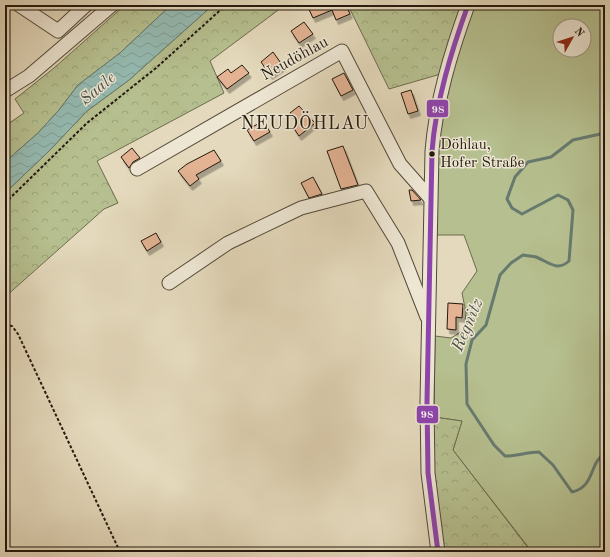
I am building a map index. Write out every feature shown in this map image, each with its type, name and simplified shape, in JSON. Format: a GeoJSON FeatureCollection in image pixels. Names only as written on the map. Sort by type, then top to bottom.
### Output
{"type":"FeatureCollection","features":[{"type":"Feature","properties":{"kind":"street"},"geometry":{"type":"LineString","coordinates":[[19,5],[58,31],[86,5]]}},
{"type":"Feature","properties":{"kind":"street"},"geometry":{"type":"LineString","coordinates":[[5,92],[29,76],[112,5]]}},
{"type":"Feature","properties":{"kind":"street"},"geometry":{"type":"LineString","coordinates":[[438,552],[428,473],[430,198],[435,123],[442,87],[468,5]]}},
{"type":"Feature","properties":{"kind":"street","name":"Neudöhlau"},"geometry":{"type":"LineString","coordinates":[[137,168],[342,51],[400,164],[430,198]]}},
{"type":"Feature","properties":{"kind":"street"},"geometry":{"type":"LineString","coordinates":[[169,283],[228,243],[300,208],[366,191],[398,243],[429,323]]}},
{"type":"Feature","properties":{"kind":"path"},"geometry":{"type":"LineString","coordinates":[[5,203],[86,123],[156,68],[226,5]]}},
{"type":"Feature","properties":{"kind":"path"},"geometry":{"type":"LineString","coordinates":[[5,325],[12,326],[18,334],[120,552]]}},
{"type":"Feature","properties":{"kind":"green space"},"geometry":{"type":"Polygon","coordinates":[[[125,5],[147,5],[151,7],[153,5],[171,5],[120,53],[78,85],[59,110],[38,133],[5,162],[5,126],[24,113],[15,99],[54,68],[125,5]]]}},
{"type":"Feature","properties":{"kind":"green space"},"geometry":{"type":"Polygon","coordinates":[[[213,5],[285,5],[210,61],[224,93],[97,161],[118,203],[104,209],[5,297],[5,193],[48,152],[87,111],[129,80],[213,5]]]}},
{"type":"Feature","properties":{"kind":"green space"},"geometry":{"type":"Polygon","coordinates":[[[348,5],[466,5],[444,73],[389,89],[348,5]]]}},
{"type":"Feature","properties":{"kind":"green space"},"geometry":{"type":"Polygon","coordinates":[[[467,5],[605,5],[605,552],[525,552],[529,548],[453,450],[462,421],[434,417],[435,336],[451,338],[464,330],[466,313],[462,293],[477,271],[464,235],[432,235],[436,125],[467,5]]]}},
{"type":"Feature","properties":{"kind":"green space"},"geometry":{"type":"Polygon","coordinates":[[[434,417],[462,421],[453,450],[529,549],[525,552],[444,552],[431,473],[434,417]]]}},
{"type":"Feature","properties":{"kind":"water","name":"Saale"},"geometry":{"type":"Polygon","coordinates":[[[171,5],[213,5],[129,80],[87,111],[48,152],[5,193],[5,162],[38,133],[59,110],[78,85],[120,53],[171,5]]]}},
{"type":"Feature","properties":{"kind":"building"},"geometry":{"type":"Polygon","coordinates":[[[307,5],[346,5],[350,14],[336,20],[332,10],[313,18],[307,5]]]}},
{"type":"Feature","properties":{"kind":"building"},"geometry":{"type":"Polygon","coordinates":[[[304,22],[313,34],[299,43],[291,31],[304,22]]]}},
{"type":"Feature","properties":{"kind":"building"},"geometry":{"type":"Polygon","coordinates":[[[273,52],[283,66],[270,75],[261,62],[273,52]]]}},
{"type":"Feature","properties":{"kind":"building"},"geometry":{"type":"Polygon","coordinates":[[[242,65],[249,73],[227,89],[217,77],[228,69],[231,73],[242,65]]]}},
{"type":"Feature","properties":{"kind":"building"},"geometry":{"type":"Polygon","coordinates":[[[344,73],[353,90],[341,96],[332,79],[344,73]]]}},
{"type":"Feature","properties":{"kind":"building"},"geometry":{"type":"Polygon","coordinates":[[[411,90],[418,111],[408,114],[401,93],[411,90]]]}},
{"type":"Feature","properties":{"kind":"building"},"geometry":{"type":"Polygon","coordinates":[[[299,106],[315,123],[299,136],[293,127],[298,123],[290,113],[299,106]]]}},
{"type":"Feature","properties":{"kind":"building"},"geometry":{"type":"Polygon","coordinates":[[[263,121],[270,132],[254,141],[247,130],[263,121]]]}},
{"type":"Feature","properties":{"kind":"building"},"geometry":{"type":"Polygon","coordinates":[[[343,146],[358,185],[341,189],[327,151],[343,146]]]}},
{"type":"Feature","properties":{"kind":"building"},"geometry":{"type":"Polygon","coordinates":[[[132,148],[140,158],[133,162],[129,168],[121,157],[132,148]]]}},
{"type":"Feature","properties":{"kind":"building"},"geometry":{"type":"Polygon","coordinates":[[[214,150],[221,161],[196,175],[199,179],[190,186],[178,171],[187,164],[214,150]]]}},
{"type":"Feature","properties":{"kind":"building"},"geometry":{"type":"Polygon","coordinates":[[[313,177],[322,194],[309,198],[301,183],[313,177]]]}},
{"type":"Feature","properties":{"kind":"building"},"geometry":{"type":"Polygon","coordinates":[[[409,190],[412,190],[421,200],[411,201],[409,190]]]}},
{"type":"Feature","properties":{"kind":"building"},"geometry":{"type":"Polygon","coordinates":[[[156,233],[161,242],[147,251],[141,241],[156,233]]]}},
{"type":"Feature","properties":{"kind":"building"},"geometry":{"type":"Polygon","coordinates":[[[448,303],[463,304],[462,318],[456,317],[456,330],[447,329],[448,303]]]}},
{"type":"Feature","properties":{"kind":"waterway","name":"Regnitz"},"geometry":{"type":"LineString","coordinates":[[605,133],[573,140],[551,157],[528,162],[515,177],[507,199],[512,208],[522,214],[558,195],[568,200],[573,210],[569,261],[561,266],[557,266],[536,257],[523,255],[511,263],[500,275],[486,325],[472,340],[466,364],[467,404],[494,445],[505,456],[539,452],[553,465],[572,492],[585,485],[596,463],[605,453]]}},
{"type":"Feature","properties":{"kind":"transit line","name":"98"},"geometry":{"type":"LineString","coordinates":[[438,552],[428,473],[427,402],[432,151],[437,114],[445,77],[468,5]]}},
{"type":"Feature","properties":{"kind":"place","name":"Döhlau, Hofer Straße"},"geometry":{"type":"Point","coordinates":[432,154]}},
{"type":"Feature","properties":{"kind":"district","name":"NEUDÖHLAU"},"geometry":{"type":"Point","coordinates":[305,124]}}]}
